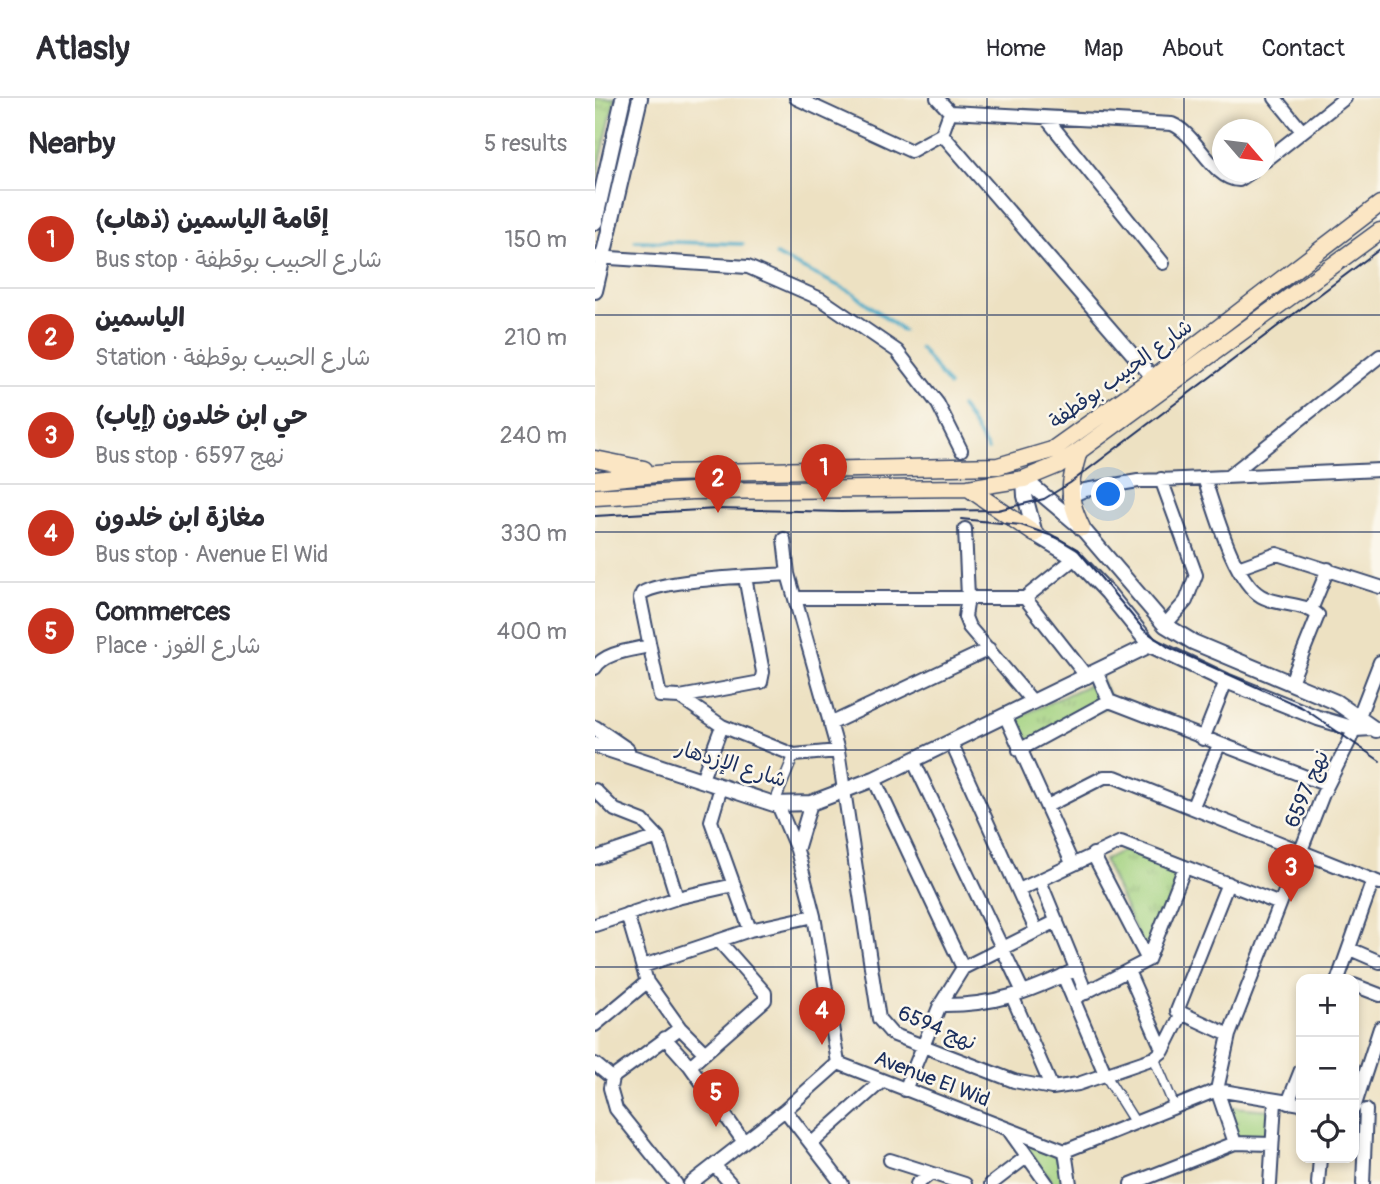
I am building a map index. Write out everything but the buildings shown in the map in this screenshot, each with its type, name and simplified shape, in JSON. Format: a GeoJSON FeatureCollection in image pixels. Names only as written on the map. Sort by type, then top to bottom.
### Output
{"type":"FeatureCollection","features":[{"type":"Feature","properties":{"kind":"main road","name":"شارع الحبيب بوقطفة"},"geometry":{"type":"LineString","coordinates":[[595,480],[667,473],[998,466],[1037,455],[1067,441],[1153,379],[1380,204]]}},
{"type":"Feature","properties":{"kind":"main road","name":"شارع الحبيب بوقطفة"},"geometry":{"type":"LineString","coordinates":[[595,497],[692,491],[968,488],[1024,479],[1058,465],[1079,451],[1380,231]]}},
{"type":"Feature","properties":{"kind":"main road"},"geometry":{"type":"LineString","coordinates":[[1079,451],[1069,497],[1082,528]]}},
{"type":"Feature","properties":{"kind":"main road"},"geometry":{"type":"LineString","coordinates":[[998,466],[1024,479],[1037,455]]}},
{"type":"Feature","properties":{"kind":"main road"},"geometry":{"type":"LineString","coordinates":[[595,459],[667,473]]}},
{"type":"Feature","properties":{"kind":"main road"},"geometry":{"type":"LineString","coordinates":[[968,488],[1035,534]]}},
{"type":"Feature","properties":{"kind":"street"},"geometry":{"type":"LineString","coordinates":[[595,222],[623,98]]}},
{"type":"Feature","properties":{"kind":"street"},"geometry":{"type":"LineString","coordinates":[[595,291],[599,258],[640,98]]}},
{"type":"Feature","properties":{"kind":"street"},"geometry":{"type":"LineString","coordinates":[[796,98],[902,149],[917,150],[942,134],[950,113]]}},
{"type":"Feature","properties":{"kind":"street"},"geometry":{"type":"LineString","coordinates":[[937,98],[950,113],[1172,124],[1182,128],[1212,162]]}},
{"type":"Feature","properties":{"kind":"street"},"geometry":{"type":"LineString","coordinates":[[1275,98],[1303,131]]}},
{"type":"Feature","properties":{"kind":"street"},"geometry":{"type":"LineString","coordinates":[[1275,153],[1345,98]]}},
{"type":"Feature","properties":{"kind":"street"},"geometry":{"type":"LineString","coordinates":[[1046,118],[1163,263]]}},
{"type":"Feature","properties":{"kind":"street"},"geometry":{"type":"LineString","coordinates":[[942,134],[1153,379]]}},
{"type":"Feature","properties":{"kind":"street"},"geometry":{"type":"LineString","coordinates":[[599,258],[748,267],[821,299],[897,351],[937,404],[961,450]]}},
{"type":"Feature","properties":{"kind":"street"},"geometry":{"type":"LineString","coordinates":[[1229,476],[1380,356]]}},
{"type":"Feature","properties":{"kind":"street"},"geometry":{"type":"LineString","coordinates":[[1069,497],[1110,485],[1161,479],[1380,470]]}},
{"type":"Feature","properties":{"kind":"street"},"geometry":{"type":"LineString","coordinates":[[1204,478],[1238,568],[1251,588],[1260,596],[1311,610],[1319,618],[1291,682]]}},
{"type":"Feature","properties":{"kind":"street"},"geometry":{"type":"LineString","coordinates":[[1024,479],[1082,528],[1165,625],[1193,642],[1336,702],[1357,724]]}},
{"type":"Feature","properties":{"kind":"street"},"geometry":{"type":"LineString","coordinates":[[1024,479],[1025,496],[1035,534],[1075,558],[1108,593],[1150,645],[1226,681],[1376,730]]}},
{"type":"Feature","properties":{"kind":"street"},"geometry":{"type":"LineString","coordinates":[[1161,479],[1196,575],[1186,601],[1165,625]]}},
{"type":"Feature","properties":{"kind":"street"},"geometry":{"type":"LineString","coordinates":[[965,529],[968,597],[965,617],[969,627],[1033,702]]}},
{"type":"Feature","properties":{"kind":"street","name":"نهج 6594"},"geometry":{"type":"LineString","coordinates":[[784,539],[788,574],[838,751],[850,846],[879,1020],[891,1034],[1014,1080],[1052,1088],[1105,1076],[1159,1054]]}},
{"type":"Feature","properties":{"kind":"street"},"geometry":{"type":"LineString","coordinates":[[1238,568],[1277,554],[1380,587]]}},
{"type":"Feature","properties":{"kind":"street"},"geometry":{"type":"LineString","coordinates":[[796,598],[1025,598],[1075,558]]}},
{"type":"Feature","properties":{"kind":"street"},"geometry":{"type":"LineString","coordinates":[[1311,610],[1328,569]]}},
{"type":"Feature","properties":{"kind":"street"},"geometry":{"type":"LineString","coordinates":[[745,577],[762,672],[761,682],[680,697],[663,697],[658,693],[641,598],[646,590],[745,577],[788,574]]}},
{"type":"Feature","properties":{"kind":"street"},"geometry":{"type":"LineString","coordinates":[[1025,598],[1092,675],[1109,701],[1327,785]]}},
{"type":"Feature","properties":{"kind":"street","name":"شارع الإزدهار"},"geometry":{"type":"LineString","coordinates":[[640,758],[776,805],[811,803],[845,793],[1150,645]]}},
{"type":"Feature","properties":{"kind":"street"},"geometry":{"type":"LineString","coordinates":[[595,668],[599,660],[649,646]]}},
{"type":"Feature","properties":{"kind":"street"},"geometry":{"type":"LineString","coordinates":[[830,724],[989,649]]}},
{"type":"Feature","properties":{"kind":"street","name":"نهج 6597"},"geometry":{"type":"LineString","coordinates":[[1217,1090],[1229,1035],[1327,785],[1357,724],[1380,662]]}},
{"type":"Feature","properties":{"kind":"street"},"geometry":{"type":"LineString","coordinates":[[1203,739],[1226,681]]}},
{"type":"Feature","properties":{"kind":"street"},"geometry":{"type":"LineString","coordinates":[[680,697],[722,726],[794,755],[838,751]]}},
{"type":"Feature","properties":{"kind":"street"},"geometry":{"type":"LineString","coordinates":[[1020,750],[1109,701]]}},
{"type":"Feature","properties":{"kind":"street"},"geometry":{"type":"LineString","coordinates":[[1005,715],[1072,863]]}},
{"type":"Feature","properties":{"kind":"street"},"geometry":{"type":"LineString","coordinates":[[702,779],[722,726]]}},
{"type":"Feature","properties":{"kind":"street"},"geometry":{"type":"LineString","coordinates":[[595,728],[640,758]]}},
{"type":"Feature","properties":{"kind":"street"},"geometry":{"type":"LineString","coordinates":[[951,742],[1036,930]]}},
{"type":"Feature","properties":{"kind":"street"},"geometry":{"type":"LineString","coordinates":[[595,745],[640,758]]}},
{"type":"Feature","properties":{"kind":"street"},"geometry":{"type":"LineString","coordinates":[[1193,806],[1219,745]]}},
{"type":"Feature","properties":{"kind":"street"},"geometry":{"type":"LineString","coordinates":[[690,1184],[785,1110],[838,1063],[814,916],[797,850],[776,805],[794,755]]}},
{"type":"Feature","properties":{"kind":"street"},"geometry":{"type":"LineString","coordinates":[[913,761],[1002,946],[1052,1088]]}},
{"type":"Feature","properties":{"kind":"street"},"geometry":{"type":"LineString","coordinates":[[1047,806],[1109,776],[1193,806],[1376,881],[1340,974]]}},
{"type":"Feature","properties":{"kind":"street"},"geometry":{"type":"LineString","coordinates":[[874,779],[963,968]]}},
{"type":"Feature","properties":{"kind":"street"},"geometry":{"type":"LineString","coordinates":[[721,787],[711,821],[750,930]]}},
{"type":"Feature","properties":{"kind":"street"},"geometry":{"type":"LineString","coordinates":[[595,790],[615,810],[643,821],[658,836],[677,898]]}},
{"type":"Feature","properties":{"kind":"street"},"geometry":{"type":"LineString","coordinates":[[797,850],[811,803]]}},
{"type":"Feature","properties":{"kind":"street"},"geometry":{"type":"LineString","coordinates":[[595,858],[658,836]]}},
{"type":"Feature","properties":{"kind":"street"},"geometry":{"type":"LineString","coordinates":[[1019,890],[1114,842],[1126,843],[1280,904]]}},
{"type":"Feature","properties":{"kind":"street"},"geometry":{"type":"LineString","coordinates":[[1093,854],[1148,960]]}},
{"type":"Feature","properties":{"kind":"street"},"geometry":{"type":"LineString","coordinates":[[1073,999],[1148,960],[1185,867]]}},
{"type":"Feature","properties":{"kind":"street"},"geometry":{"type":"LineString","coordinates":[[1040,881],[1086,993]]}},
{"type":"Feature","properties":{"kind":"street"},"geometry":{"type":"LineString","coordinates":[[1159,1054],[1179,1012],[1228,883]]}},
{"type":"Feature","properties":{"kind":"street"},"geometry":{"type":"LineString","coordinates":[[595,925],[677,898],[734,885]]}},
{"type":"Feature","properties":{"kind":"street"},"geometry":{"type":"LineString","coordinates":[[627,914],[647,982],[681,1028],[705,1052]]}},
{"type":"Feature","properties":{"kind":"street"},"geometry":{"type":"LineString","coordinates":[[643,966],[750,930],[814,916]]}},
{"type":"Feature","properties":{"kind":"street"},"geometry":{"type":"LineString","coordinates":[[905,1090],[940,1005],[963,968],[1057,920]]}},
{"type":"Feature","properties":{"kind":"street"},"geometry":{"type":"LineString","coordinates":[[690,1066],[762,1004],[765,997],[719,941]]}},
{"type":"Feature","properties":{"kind":"street"},"geometry":{"type":"LineString","coordinates":[[1350,949],[1380,962]]}},
{"type":"Feature","properties":{"kind":"street"},"geometry":{"type":"LineString","coordinates":[[940,1005],[971,1006],[1018,995],[1077,969]]}},
{"type":"Feature","properties":{"kind":"street"},"geometry":{"type":"LineString","coordinates":[[1128,971],[1159,1054],[1175,1108]]}},
{"type":"Feature","properties":{"kind":"street"},"geometry":{"type":"LineString","coordinates":[[1063,975],[1105,1076],[1136,1124]]}},
{"type":"Feature","properties":{"kind":"street"},"geometry":{"type":"LineString","coordinates":[[596,1018],[647,982]]}},
{"type":"Feature","properties":{"kind":"street"},"geometry":{"type":"LineString","coordinates":[[1359,987],[1380,995]]}},
{"type":"Feature","properties":{"kind":"street"},"geometry":{"type":"LineString","coordinates":[[1179,1012],[1229,1035]]}},
{"type":"Feature","properties":{"kind":"street"},"geometry":{"type":"LineString","coordinates":[[676,1184],[615,1109],[610,1088],[612,1078],[681,1028]]}},
{"type":"Feature","properties":{"kind":"street"},"geometry":{"type":"LineString","coordinates":[[1359,1106],[1375,1060],[1380,1028]]}},
{"type":"Feature","properties":{"kind":"street"},"geometry":{"type":"LineString","coordinates":[[665,1038],[690,1066],[744,1142]]}},
{"type":"Feature","properties":{"kind":"street","name":"Avenue El Wid"},"geometry":{"type":"LineString","coordinates":[[838,1063],[1065,1151]]}},
{"type":"Feature","properties":{"kind":"street"},"geometry":{"type":"LineString","coordinates":[[595,1064],[612,1078]]}},
{"type":"Feature","properties":{"kind":"street"},"geometry":{"type":"LineString","coordinates":[[811,1144],[882,1081]]}},
{"type":"Feature","properties":{"kind":"street"},"geometry":{"type":"LineString","coordinates":[[1217,1090],[1235,1143]]}},
{"type":"Feature","properties":{"kind":"street"},"geometry":{"type":"LineString","coordinates":[[1070,1184],[1065,1151],[1217,1090],[1275,1102],[1295,1103]]}},
{"type":"Feature","properties":{"kind":"street"},"geometry":{"type":"LineString","coordinates":[[1270,1184],[1275,1102]]}},
{"type":"Feature","properties":{"kind":"street"},"geometry":{"type":"LineString","coordinates":[[1359,1109],[1380,1111]]}},
{"type":"Feature","properties":{"kind":"street"},"geometry":{"type":"LineString","coordinates":[[785,1110],[842,1184]]}},
{"type":"Feature","properties":{"kind":"street"},"geometry":{"type":"LineString","coordinates":[[1359,1124],[1363,1184]]}},
{"type":"Feature","properties":{"kind":"street"},"geometry":{"type":"LineString","coordinates":[[1008,1129],[1025,1158],[1047,1184]]}},
{"type":"Feature","properties":{"kind":"street"},"geometry":{"type":"LineString","coordinates":[[1131,1184],[1235,1143],[1272,1144]]}},
{"type":"Feature","properties":{"kind":"street"},"geometry":{"type":"LineString","coordinates":[[991,1184],[1025,1158]]}},
{"type":"Feature","properties":{"kind":"street"},"geometry":{"type":"LineString","coordinates":[[890,1160],[965,1184]]}},
{"type":"Feature","properties":{"kind":"street"},"geometry":{"type":"LineString","coordinates":[[1318,1184],[1320,1163]]}},
{"type":"Feature","properties":{"kind":"street"},"geometry":{"type":"LineString","coordinates":[[715,1166],[731,1184]]}},
{"type":"Feature","properties":{"kind":"street"},"geometry":{"type":"LineString","coordinates":[[917,1184],[930,1174]]}},
{"type":"Feature","properties":{"kind":"green space"},"geometry":{"type":"Polygon","coordinates":[[[595,98],[615,98],[595,184],[595,98]]]}},
{"type":"Feature","properties":{"kind":"green space"},"geometry":{"type":"Polygon","coordinates":[[[1101,679],[1113,704],[1026,748],[1012,720],[1101,679]]]}},
{"type":"Feature","properties":{"kind":"green space"},"geometry":{"type":"Polygon","coordinates":[[[1126,849],[1181,872],[1147,956],[1104,860],[1126,849]]]}},
{"type":"Feature","properties":{"kind":"green space"},"geometry":{"type":"Polygon","coordinates":[[[1221,1106],[1270,1110],[1269,1148],[1233,1148],[1221,1106]]]}},
{"type":"Feature","properties":{"kind":"green space"},"geometry":{"type":"Polygon","coordinates":[[[1019,1138],[1060,1158],[1067,1184],[1054,1184],[1019,1138]]]}},
{"type":"Feature","properties":{"kind":"waterway"},"geometry":{"type":"LineString","coordinates":[[635,241],[743,244]]}},
{"type":"Feature","properties":{"kind":"waterway"},"geometry":{"type":"LineString","coordinates":[[776,255],[853,293],[903,331]]}},
{"type":"Feature","properties":{"kind":"waterway"},"geometry":{"type":"LineString","coordinates":[[920,348],[949,386]]}},
{"type":"Feature","properties":{"kind":"waterway"},"geometry":{"type":"LineString","coordinates":[[961,406],[988,450]]}},
{"type":"Feature","properties":{"kind":"tram line"},"geometry":{"type":"LineString","coordinates":[[595,516],[717,509],[841,512],[998,510],[1044,499],[1070,483],[1380,249]]}},
{"type":"Feature","properties":{"kind":"tram line"},"geometry":{"type":"LineString","coordinates":[[961,519],[1021,525],[1058,538],[1077,549],[1144,630],[1168,647],[1303,708],[1380,761]]}},
{"type":"Feature","properties":{"kind":"place","name":"إقامة الياسمين (ذهاب)"},"geometry":{"type":"Point","coordinates":[824,502]}},
{"type":"Feature","properties":{"kind":"place","name":"الياسمين"},"geometry":{"type":"Point","coordinates":[718,513]}},
{"type":"Feature","properties":{"kind":"place","name":"حي ابن خلدون (إياب)"},"geometry":{"type":"Point","coordinates":[1291,902]}},
{"type":"Feature","properties":{"kind":"place","name":"مغازة ابن خلدون"},"geometry":{"type":"Point","coordinates":[822,1045]}},
{"type":"Feature","properties":{"kind":"place","name":"Commerces"},"geometry":{"type":"Point","coordinates":[716,1127]}}]}
